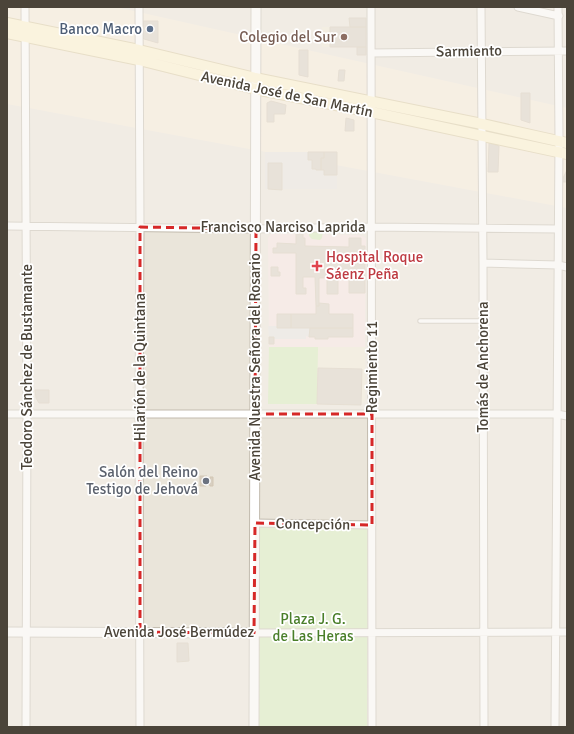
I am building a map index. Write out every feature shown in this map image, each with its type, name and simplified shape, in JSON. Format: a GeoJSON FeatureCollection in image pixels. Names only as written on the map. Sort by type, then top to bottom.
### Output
{"type":"FeatureCollection","features":[{"type":"Feature","properties":{"kind":"main road","name":"Avenida José de San Martín"},"geometry":{"type":"LineString","coordinates":[[7,22],[26,32]]}},
{"type":"Feature","properties":{"kind":"main road","name":"Avenida José de San Martín"},"geometry":{"type":"LineString","coordinates":[[7,33],[26,32],[139,55],[371,112],[563,153]]}},
{"type":"Feature","properties":{"kind":"main road","name":"Avenida José de San Martín"},"geometry":{"type":"LineString","coordinates":[[255,83],[370,101],[563,142]]}},
{"type":"Feature","properties":{"kind":"street","name":"Teodoro Sánchez de Bustamante"},"geometry":{"type":"LineString","coordinates":[[25,7],[27,414],[26,727]]}},
{"type":"Feature","properties":{"kind":"street","name":"Hilarión de la Quintana"},"geometry":{"type":"LineString","coordinates":[[139,7],[140,727]]}},
{"type":"Feature","properties":{"kind":"street","name":"Avenida Nuestra Señora del Rosario"},"geometry":{"type":"LineString","coordinates":[[254,727],[256,7]]}},
{"type":"Feature","properties":{"kind":"street","name":"Regimiento 11"},"geometry":{"type":"LineString","coordinates":[[371,7],[372,727]]}},
{"type":"Feature","properties":{"kind":"street","name":"Tomás de Anchorena"},"geometry":{"type":"LineString","coordinates":[[482,7],[482,227],[484,263],[484,727]]}},
{"type":"Feature","properties":{"kind":"street"},"geometry":{"type":"LineString","coordinates":[[518,7],[558,16]]}},
{"type":"Feature","properties":{"kind":"street"},"geometry":{"type":"LineString","coordinates":[[555,727],[558,229],[563,153],[558,51],[558,7]]}},
{"type":"Feature","properties":{"kind":"street","name":"Sarmiento"},"geometry":{"type":"LineString","coordinates":[[371,53],[567,51]]}},
{"type":"Feature","properties":{"kind":"street","name":"Francisco Narciso Laprida"},"geometry":{"type":"LineString","coordinates":[[7,226],[256,229],[372,227],[558,229]]}},
{"type":"Feature","properties":{"kind":"street"},"geometry":{"type":"LineString","coordinates":[[484,263],[558,265],[567,267]]}},
{"type":"Feature","properties":{"kind":"street"},"geometry":{"type":"LineString","coordinates":[[7,414],[557,414],[567,416]]}},
{"type":"Feature","properties":{"kind":"street","name":"Concepción"},"geometry":{"type":"LineString","coordinates":[[255,524],[372,525]]}},
{"type":"Feature","properties":{"kind":"street","name":"Avenida José Bermúdez"},"geometry":{"type":"LineString","coordinates":[[7,632],[567,632]]}},
{"type":"Feature","properties":{"kind":"lane"},"geometry":{"type":"LineString","coordinates":[[420,321],[483,321]]}},
{"type":"Feature","properties":{"kind":"highlighted area"},"geometry":{"type":"Polygon","coordinates":[[[140,227],[256,229],[255,414],[372,414],[372,525],[255,523],[254,633],[140,632],[140,227]]]}},
{"type":"Feature","properties":{"kind":"shaded area"},"geometry":{"type":"Polygon","coordinates":[[[7,7],[567,7],[567,727],[7,727],[7,7]]]}},
{"type":"Feature","properties":{"kind":"shaded area"},"geometry":{"type":"Polygon","coordinates":[[[7,7],[116,7],[567,108],[567,208],[7,104],[7,7]]]}},
{"type":"Feature","properties":{"kind":"shaded area","name":"Colegio del Sur"},"geometry":{"type":"Polygon","coordinates":[[[349,18],[366,18],[366,47],[322,47],[322,27],[349,27],[349,18]]]}},
{"type":"Feature","properties":{"kind":"shaded area"},"geometry":{"type":"Polygon","coordinates":[[[265,152],[337,152],[337,189],[265,189],[265,152]]]}},
{"type":"Feature","properties":{"kind":"shaded area","name":"Hospital Roque Sáenz Peña"},"geometry":{"type":"Polygon","coordinates":[[[271,234],[360,235],[366,238],[365,347],[269,347],[268,238],[271,234]]]}},
{"type":"Feature","properties":{"kind":"shaded area"},"geometry":{"type":"Polygon","coordinates":[[[268,326],[277,326],[277,328],[310,328],[309,337],[306,336],[306,339],[274,339],[274,337],[269,337],[268,326]]]}},
{"type":"Feature","properties":{"kind":"shaded area"},"geometry":{"type":"Polygon","coordinates":[[[269,347],[365,347],[365,401],[361,405],[268,404],[269,347]]]}},
{"type":"Feature","properties":{"kind":"green space"},"geometry":{"type":"Polygon","coordinates":[[[309,230],[323,230],[322,238],[320,240],[312,239],[309,236],[309,230]]]}},
{"type":"Feature","properties":{"kind":"green space"},"geometry":{"type":"Polygon","coordinates":[[[269,347],[318,347],[317,404],[268,404],[269,347]]]}},
{"type":"Feature","properties":{"kind":"green space","name":"Plaza J. G. de Las Heras"},"geometry":{"type":"Polygon","coordinates":[[[259,527],[368,528],[367,727],[258,727],[259,527]]]}},
{"type":"Feature","properties":{"kind":"building"},"geometry":{"type":"Polygon","coordinates":[[[349,18],[366,18],[366,27],[350,27],[349,18]]]}},
{"type":"Feature","properties":{"kind":"building","name":"Banco Macro"},"geometry":{"type":"Polygon","coordinates":[[[143,21],[158,21],[158,43],[142,37],[143,21]]]}},
{"type":"Feature","properties":{"kind":"building","name":"Colegio del Sur"},"geometry":{"type":"Polygon","coordinates":[[[330,27],[366,27],[366,47],[330,47],[330,27]]]}},
{"type":"Feature","properties":{"kind":"building"},"geometry":{"type":"Polygon","coordinates":[[[357,47],[366,47],[366,55],[357,55],[357,47]]]}},
{"type":"Feature","properties":{"kind":"building"},"geometry":{"type":"Polygon","coordinates":[[[299,50],[308,50],[308,77],[299,75],[299,50]]]}},
{"type":"Feature","properties":{"kind":"building"},"geometry":{"type":"Polygon","coordinates":[[[339,70],[345,70],[344,81],[338,81],[339,70]]]}},
{"type":"Feature","properties":{"kind":"building"},"geometry":{"type":"Polygon","coordinates":[[[521,93],[530,93],[530,123],[521,120],[521,93]]]}},
{"type":"Feature","properties":{"kind":"building"},"geometry":{"type":"Polygon","coordinates":[[[271,101],[286,105],[285,114],[274,114],[274,122],[267,122],[267,103],[271,101]]]}},
{"type":"Feature","properties":{"kind":"building"},"geometry":{"type":"Polygon","coordinates":[[[346,118],[354,120],[354,131],[345,131],[346,118]]]}},
{"type":"Feature","properties":{"kind":"building"},"geometry":{"type":"Polygon","coordinates":[[[489,143],[499,146],[498,172],[488,172],[489,143]]]}},
{"type":"Feature","properties":{"kind":"building"},"geometry":{"type":"Polygon","coordinates":[[[308,152],[324,152],[324,158],[321,158],[321,170],[312,169],[312,160],[308,160],[308,152]]]}},
{"type":"Feature","properties":{"kind":"building"},"geometry":{"type":"Polygon","coordinates":[[[324,152],[337,152],[337,175],[324,175],[324,170],[321,170],[321,158],[324,158],[324,152]]]}},
{"type":"Feature","properties":{"kind":"building"},"geometry":{"type":"Polygon","coordinates":[[[268,163],[282,163],[282,190],[268,189],[268,163]]]}},
{"type":"Feature","properties":{"kind":"building"},"geometry":{"type":"Polygon","coordinates":[[[567,170],[567,182],[561,182],[567,170]]]}},
{"type":"Feature","properties":{"kind":"building"},"geometry":{"type":"Polygon","coordinates":[[[296,234],[303,234],[303,238],[305,238],[305,246],[349,247],[349,238],[361,238],[361,246],[365,246],[365,254],[360,254],[359,264],[365,264],[365,293],[349,293],[349,279],[341,279],[341,276],[338,276],[338,294],[327,294],[327,278],[319,278],[319,306],[316,306],[315,277],[303,277],[303,288],[306,288],[306,294],[296,294],[296,253],[273,253],[273,248],[277,248],[277,243],[296,244],[296,234]]]}},
{"type":"Feature","properties":{"kind":"building"},"geometry":{"type":"Polygon","coordinates":[[[271,267],[278,267],[280,276],[271,276],[271,267]]]}},
{"type":"Feature","properties":{"kind":"building"},"geometry":{"type":"Polygon","coordinates":[[[319,303],[329,304],[329,314],[353,314],[353,328],[291,328],[291,314],[316,314],[316,306],[319,306],[319,303]]]}},
{"type":"Feature","properties":{"kind":"building"},"geometry":{"type":"Polygon","coordinates":[[[277,314],[291,314],[291,328],[277,328],[277,314]]]}},
{"type":"Feature","properties":{"kind":"building"},"geometry":{"type":"Polygon","coordinates":[[[310,328],[353,328],[353,337],[328,337],[328,339],[315,339],[315,337],[309,337],[310,328]]]}},
{"type":"Feature","properties":{"kind":"building"},"geometry":{"type":"Polygon","coordinates":[[[269,337],[274,337],[274,344],[269,344],[269,337]]]}},
{"type":"Feature","properties":{"kind":"building"},"geometry":{"type":"Polygon","coordinates":[[[318,368],[362,369],[361,405],[317,404],[318,368]]]}},
{"type":"Feature","properties":{"kind":"building"},"geometry":{"type":"Polygon","coordinates":[[[35,390],[49,390],[49,403],[39,403],[36,398],[35,390]]]}},
{"type":"Feature","properties":{"kind":"building","name":"Salón del Reino Testigo de Jehová"},"geometry":{"type":"Polygon","coordinates":[[[200,476],[207,476],[207,479],[213,477],[213,486],[210,486],[209,483],[207,483],[206,486],[200,486],[200,476]]]}},
{"type":"Feature","properties":{"kind":"building"},"geometry":{"type":"Polygon","coordinates":[[[177,643],[188,643],[189,661],[177,662],[177,643]]]}},
{"type":"Feature","properties":{"kind":"place","name":"Banco Macro"},"geometry":{"type":"Point","coordinates":[150,29]}},
{"type":"Feature","properties":{"kind":"place","name":"Colegio del Sur"},"geometry":{"type":"Point","coordinates":[344,37]}},
{"type":"Feature","properties":{"kind":"place","name":"Hospital Roque Sáenz Peña"},"geometry":{"type":"Point","coordinates":[317,266]}},
{"type":"Feature","properties":{"kind":"place","name":"Salón del Reino Testigo de Jehová"},"geometry":{"type":"Point","coordinates":[206,481]}}]}
